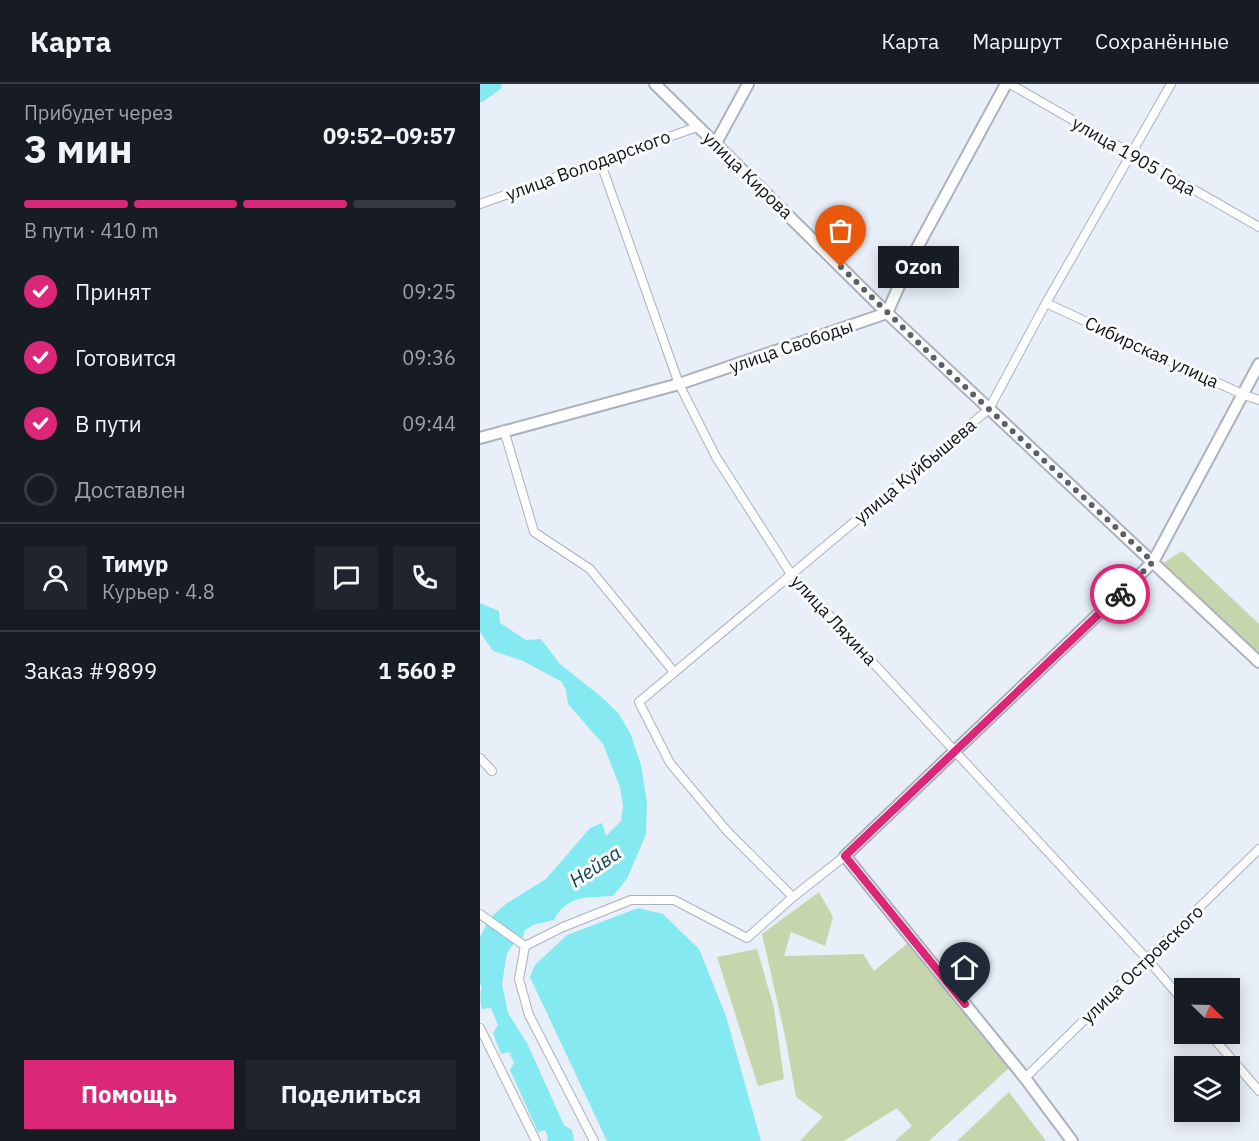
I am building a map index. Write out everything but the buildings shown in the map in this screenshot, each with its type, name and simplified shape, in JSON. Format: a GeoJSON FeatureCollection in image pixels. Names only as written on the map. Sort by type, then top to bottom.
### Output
{"type":"FeatureCollection","features":[{"type":"Feature","properties":{"kind":"main road","name":"улица Кирова"},"geometry":{"type":"LineString","coordinates":[[655,84],[887,313],[1259,662]]}},
{"type":"Feature","properties":{"kind":"main road"},"geometry":{"type":"LineString","coordinates":[[716,143],[748,84]]}},
{"type":"Feature","properties":{"kind":"main road"},"geometry":{"type":"LineString","coordinates":[[887,313],[911,260],[1008,84]]}},
{"type":"Feature","properties":{"kind":"main road","name":"улица Свободы"},"geometry":{"type":"LineString","coordinates":[[480,438],[679,384],[887,313]]}},
{"type":"Feature","properties":{"kind":"main road"},"geometry":{"type":"LineString","coordinates":[[1072,1141],[1025,1078],[845,856],[1153,562],[1259,364]]}},
{"type":"Feature","properties":{"kind":"street","name":"улица 1905 Года"},"geometry":{"type":"LineString","coordinates":[[1008,84],[1259,227]]}},
{"type":"Feature","properties":{"kind":"street","name":"улица Куйбышева"},"geometry":{"type":"LineString","coordinates":[[793,897],[727,831],[670,763],[639,702],[989,409],[1130,153],[1171,84]]}},
{"type":"Feature","properties":{"kind":"street","name":"улица Володарского"},"geometry":{"type":"LineString","coordinates":[[480,204],[697,127]]}},
{"type":"Feature","properties":{"kind":"street","name":"улица Ляхина"},"geometry":{"type":"LineString","coordinates":[[600,161],[679,384],[716,457],[791,574],[1174,990]]}},
{"type":"Feature","properties":{"kind":"street","name":"Сибирская улица"},"geometry":{"type":"LineString","coordinates":[[1046,303],[1259,400]]}},
{"type":"Feature","properties":{"kind":"street"},"geometry":{"type":"LineString","coordinates":[[504,430],[534,532],[590,569],[675,672]]}},
{"type":"Feature","properties":{"kind":"street"},"geometry":{"type":"LineString","coordinates":[[480,758],[492,771]]}},
{"type":"Feature","properties":{"kind":"street","name":"улица Островского"},"geometry":{"type":"LineString","coordinates":[[1025,1078],[1259,849]]}},
{"type":"Feature","properties":{"kind":"street"},"geometry":{"type":"LineString","coordinates":[[525,946],[563,927],[631,900],[674,900],[747,938],[793,897],[845,856]]}},
{"type":"Feature","properties":{"kind":"street"},"geometry":{"type":"LineString","coordinates":[[481,915],[525,946]]}},
{"type":"Feature","properties":{"kind":"street"},"geometry":{"type":"LineString","coordinates":[[525,946],[519,979],[529,1015],[594,1141]]}},
{"type":"Feature","properties":{"kind":"street"},"geometry":{"type":"LineString","coordinates":[[480,1028],[536,1141]]}},
{"type":"Feature","properties":{"kind":"street"},"geometry":{"type":"LineString","coordinates":[[1219,1044],[1259,1091]]}},
{"type":"Feature","properties":{"kind":"green space"},"geometry":{"type":"Polygon","coordinates":[[[1182,551],[1259,624],[1259,653],[1163,563],[1182,551]]]}},
{"type":"Feature","properties":{"kind":"green space"},"geometry":{"type":"Polygon","coordinates":[[[819,892],[833,917],[825,946],[791,932],[784,956],[863,954],[874,971],[909,942],[1009,1068],[929,1141],[895,1141],[912,1126],[897,1108],[844,1141],[800,1141],[823,1117],[796,1097],[762,934],[819,892]]]}},
{"type":"Feature","properties":{"kind":"green space"},"geometry":{"type":"Polygon","coordinates":[[[757,949],[774,1008],[784,1079],[758,1086],[717,957],[757,949]]]}},
{"type":"Feature","properties":{"kind":"green space"},"geometry":{"type":"Polygon","coordinates":[[[1009,1092],[1046,1141],[957,1141],[1009,1092]]]}},
{"type":"Feature","properties":{"kind":"water","name":"Нейва"},"geometry":{"type":"Polygon","coordinates":[[[480,603],[499,611],[500,623],[526,640],[541,639],[560,664],[619,714],[631,735],[641,765],[647,802],[646,834],[627,879],[613,896],[579,899],[572,902],[559,912],[554,920],[533,925],[525,930],[522,940],[491,917],[507,903],[546,879],[590,828],[602,823],[606,836],[621,821],[623,806],[620,787],[603,744],[568,704],[562,682],[523,661],[493,651],[480,632],[480,603]]]}},
{"type":"Feature","properties":{"kind":"water"},"geometry":{"type":"Polygon","coordinates":[[[638,908],[663,914],[699,949],[726,1016],[761,1141],[607,1141],[530,977],[535,965],[567,935],[638,908]]]}},
{"type":"Feature","properties":{"kind":"water"},"geometry":{"type":"Polygon","coordinates":[[[487,923],[514,943],[507,953],[502,984],[508,1013],[527,1043],[564,1125],[572,1130],[574,1141],[547,1141],[545,1130],[538,1132],[510,1070],[514,1063],[509,1052],[501,1054],[493,1033],[498,1025],[491,1008],[482,1009],[480,937],[487,923]]]}},
{"type":"Feature","properties":{"kind":"waterway"},"geometry":{"type":"LineString","coordinates":[[480,94],[494,84]]}},
{"type":"Feature","properties":{"kind":"way so far"},"geometry":{"type":"LineString","coordinates":[[841,267],[934,358],[1153,562],[1120,594]]}},
{"type":"Feature","properties":{"kind":"place","name":"Ozon"},"geometry":{"type":"Point","coordinates":[841,267]}},
{"type":"Feature","properties":{"kind":"route"},"geometry":{"type":"LineString","coordinates":[[965,1004],[845,856],[1120,594]]}}]}
